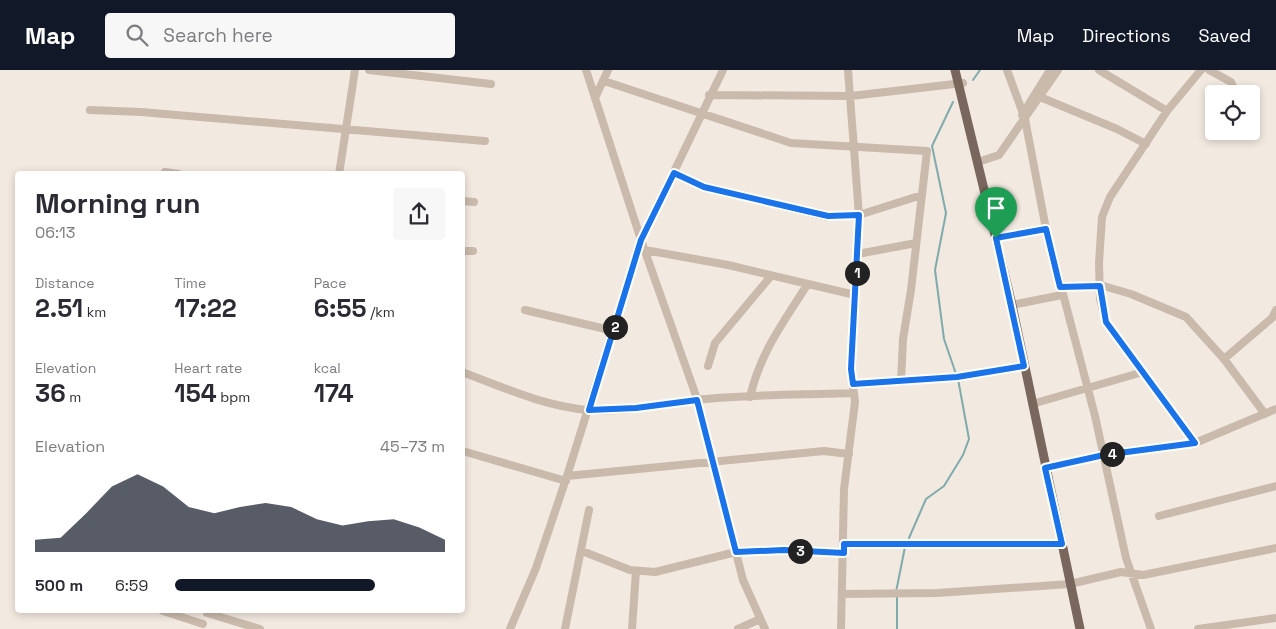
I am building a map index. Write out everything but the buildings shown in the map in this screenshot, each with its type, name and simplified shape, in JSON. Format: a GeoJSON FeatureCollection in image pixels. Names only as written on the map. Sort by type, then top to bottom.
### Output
{"type":"FeatureCollection","features":[{"type":"Feature","properties":{"kind":"main road"},"geometry":{"type":"LineString","coordinates":[[955,70],[961,83]]}},
{"type":"Feature","properties":{"kind":"main road"},"geometry":{"type":"LineString","coordinates":[[961,70],[964,101],[1012,305],[1080,629]]}},
{"type":"Feature","properties":{"kind":"street"},"geometry":{"type":"LineString","coordinates":[[339,171],[354,70]]}},
{"type":"Feature","properties":{"kind":"street"},"geometry":{"type":"LineString","coordinates":[[369,70],[491,84]]}},
{"type":"Feature","properties":{"kind":"street"},"geometry":{"type":"LineString","coordinates":[[586,70],[641,240],[697,400],[743,580],[765,629]]}},
{"type":"Feature","properties":{"kind":"street"},"geometry":{"type":"LineString","coordinates":[[595,98],[608,70]]}},
{"type":"Feature","properties":{"kind":"street"},"geometry":{"type":"LineString","coordinates":[[510,629],[536,568],[567,478],[641,240],[704,113],[709,95],[723,70]]}},
{"type":"Feature","properties":{"kind":"street"},"geometry":{"type":"LineString","coordinates":[[840,629],[844,548],[844,489],[855,402],[851,369],[859,215],[848,70]]}},
{"type":"Feature","properties":{"kind":"street"},"geometry":{"type":"LineString","coordinates":[[1007,70],[1024,116],[1046,229],[1088,388],[1130,573],[1151,629]]}},
{"type":"Feature","properties":{"kind":"street"},"geometry":{"type":"LineString","coordinates":[[1024,116],[1050,70]]}},
{"type":"Feature","properties":{"kind":"street"},"geometry":{"type":"LineString","coordinates":[[978,162],[991,157],[1040,97],[1058,70]]}},
{"type":"Feature","properties":{"kind":"street"},"geometry":{"type":"LineString","coordinates":[[1099,70],[1167,111]]}},
{"type":"Feature","properties":{"kind":"street"},"geometry":{"type":"LineString","coordinates":[[1209,70],[1231,82],[1232,85]]}},
{"type":"Feature","properties":{"kind":"street"},"geometry":{"type":"LineString","coordinates":[[1195,443],[1106,322],[1100,286],[1099,263],[1102,217],[1110,197],[1167,111],[1197,72]]}},
{"type":"Feature","properties":{"kind":"street"},"geometry":{"type":"LineString","coordinates":[[604,81],[791,143],[854,145],[927,151],[903,338],[901,382]]}},
{"type":"Feature","properties":{"kind":"street"},"geometry":{"type":"LineString","coordinates":[[709,95],[850,96],[961,83]]}},
{"type":"Feature","properties":{"kind":"street"},"geometry":{"type":"LineString","coordinates":[[1040,97],[1117,129],[1146,144]]}},
{"type":"Feature","properties":{"kind":"street"},"geometry":{"type":"LineString","coordinates":[[90,110],[141,112],[346,128],[485,141]]}},
{"type":"Feature","properties":{"kind":"street"},"geometry":{"type":"LineString","coordinates":[[674,173],[704,187],[828,216],[859,215],[922,195]]}},
{"type":"Feature","properties":{"kind":"street"},"geometry":{"type":"LineString","coordinates":[[465,201],[474,202]]}},
{"type":"Feature","properties":{"kind":"street"},"geometry":{"type":"LineString","coordinates":[[996,238],[1046,229]]}},
{"type":"Feature","properties":{"kind":"street"},"geometry":{"type":"LineString","coordinates":[[858,254],[916,243]]}},
{"type":"Feature","properties":{"kind":"street"},"geometry":{"type":"LineString","coordinates":[[465,250],[473,251]]}},
{"type":"Feature","properties":{"kind":"street"},"geometry":{"type":"LineString","coordinates":[[645,250],[728,266],[855,296]]}},
{"type":"Feature","properties":{"kind":"street"},"geometry":{"type":"LineString","coordinates":[[708,366],[716,343],[771,276]]}},
{"type":"Feature","properties":{"kind":"street"},"geometry":{"type":"LineString","coordinates":[[750,397],[755,371],[775,335],[807,285]]}},
{"type":"Feature","properties":{"kind":"street"},"geometry":{"type":"LineString","coordinates":[[1012,305],[1061,291],[1100,286],[1130,294],[1186,317],[1224,359],[1265,414]]}},
{"type":"Feature","properties":{"kind":"street"},"geometry":{"type":"LineString","coordinates":[[525,310],[614,331]]}},
{"type":"Feature","properties":{"kind":"street"},"geometry":{"type":"LineString","coordinates":[[1224,359],[1272,318],[1276,310]]}},
{"type":"Feature","properties":{"kind":"street"},"geometry":{"type":"LineString","coordinates":[[465,373],[503,388],[549,402],[589,410],[636,408],[697,400],[854,388],[961,376],[1024,366]]}},
{"type":"Feature","properties":{"kind":"street"},"geometry":{"type":"LineString","coordinates":[[1032,404],[1143,372]]}},
{"type":"Feature","properties":{"kind":"street"},"geometry":{"type":"LineString","coordinates":[[1045,468],[1104,455],[1195,443],[1276,409]]}},
{"type":"Feature","properties":{"kind":"street"},"geometry":{"type":"LineString","coordinates":[[466,452],[567,478],[824,451],[849,454]]}},
{"type":"Feature","properties":{"kind":"street"},"geometry":{"type":"LineString","coordinates":[[1159,516],[1276,486]]}},
{"type":"Feature","properties":{"kind":"street"},"geometry":{"type":"LineString","coordinates":[[565,629],[589,510]]}},
{"type":"Feature","properties":{"kind":"street"},"geometry":{"type":"LineString","coordinates":[[582,551],[636,571],[655,572],[736,552],[1062,544]]}},
{"type":"Feature","properties":{"kind":"street"},"geometry":{"type":"LineString","coordinates":[[842,594],[929,593],[1070,584],[1120,572],[1143,575],[1276,548]]}},
{"type":"Feature","properties":{"kind":"street"},"geometry":{"type":"LineString","coordinates":[[632,629],[636,571]]}},
{"type":"Feature","properties":{"kind":"street"},"geometry":{"type":"LineString","coordinates":[[168,613],[202,626],[208,613]]}},
{"type":"Feature","properties":{"kind":"street"},"geometry":{"type":"LineString","coordinates":[[211,613],[260,629]]}},
{"type":"Feature","properties":{"kind":"street"},"geometry":{"type":"LineString","coordinates":[[1198,629],[1276,618]]}},
{"type":"Feature","properties":{"kind":"street"},"geometry":{"type":"LineString","coordinates":[[738,629],[760,619]]}},
{"type":"Feature","properties":{"kind":"waterway"},"geometry":{"type":"LineString","coordinates":[[973,80],[980,70]]}},
{"type":"Feature","properties":{"kind":"waterway"},"geometry":{"type":"LineString","coordinates":[[953,102],[932,146],[946,213],[935,270],[944,339],[956,374]]}},
{"type":"Feature","properties":{"kind":"waterway"},"geometry":{"type":"LineString","coordinates":[[909,538],[926,499],[944,486],[963,455],[969,439],[958,379]]}},
{"type":"Feature","properties":{"kind":"waterway"},"geometry":{"type":"LineString","coordinates":[[896,592],[905,547]]}},
{"type":"Feature","properties":{"kind":"waterway"},"geometry":{"type":"LineString","coordinates":[[897,596],[897,629]]}},
{"type":"Feature","properties":{"kind":"route"},"geometry":{"type":"LineString","coordinates":[[674,173],[704,187],[828,216],[859,215],[851,369],[853,384],[957,377],[1024,366],[996,238],[1046,229],[1060,287],[1100,286],[1100,299],[1106,322],[1195,443],[1104,455],[1045,468],[1062,544],[844,544],[844,553],[784,550],[736,552],[697,400],[636,408],[589,410],[641,240],[674,173]]}}]}
